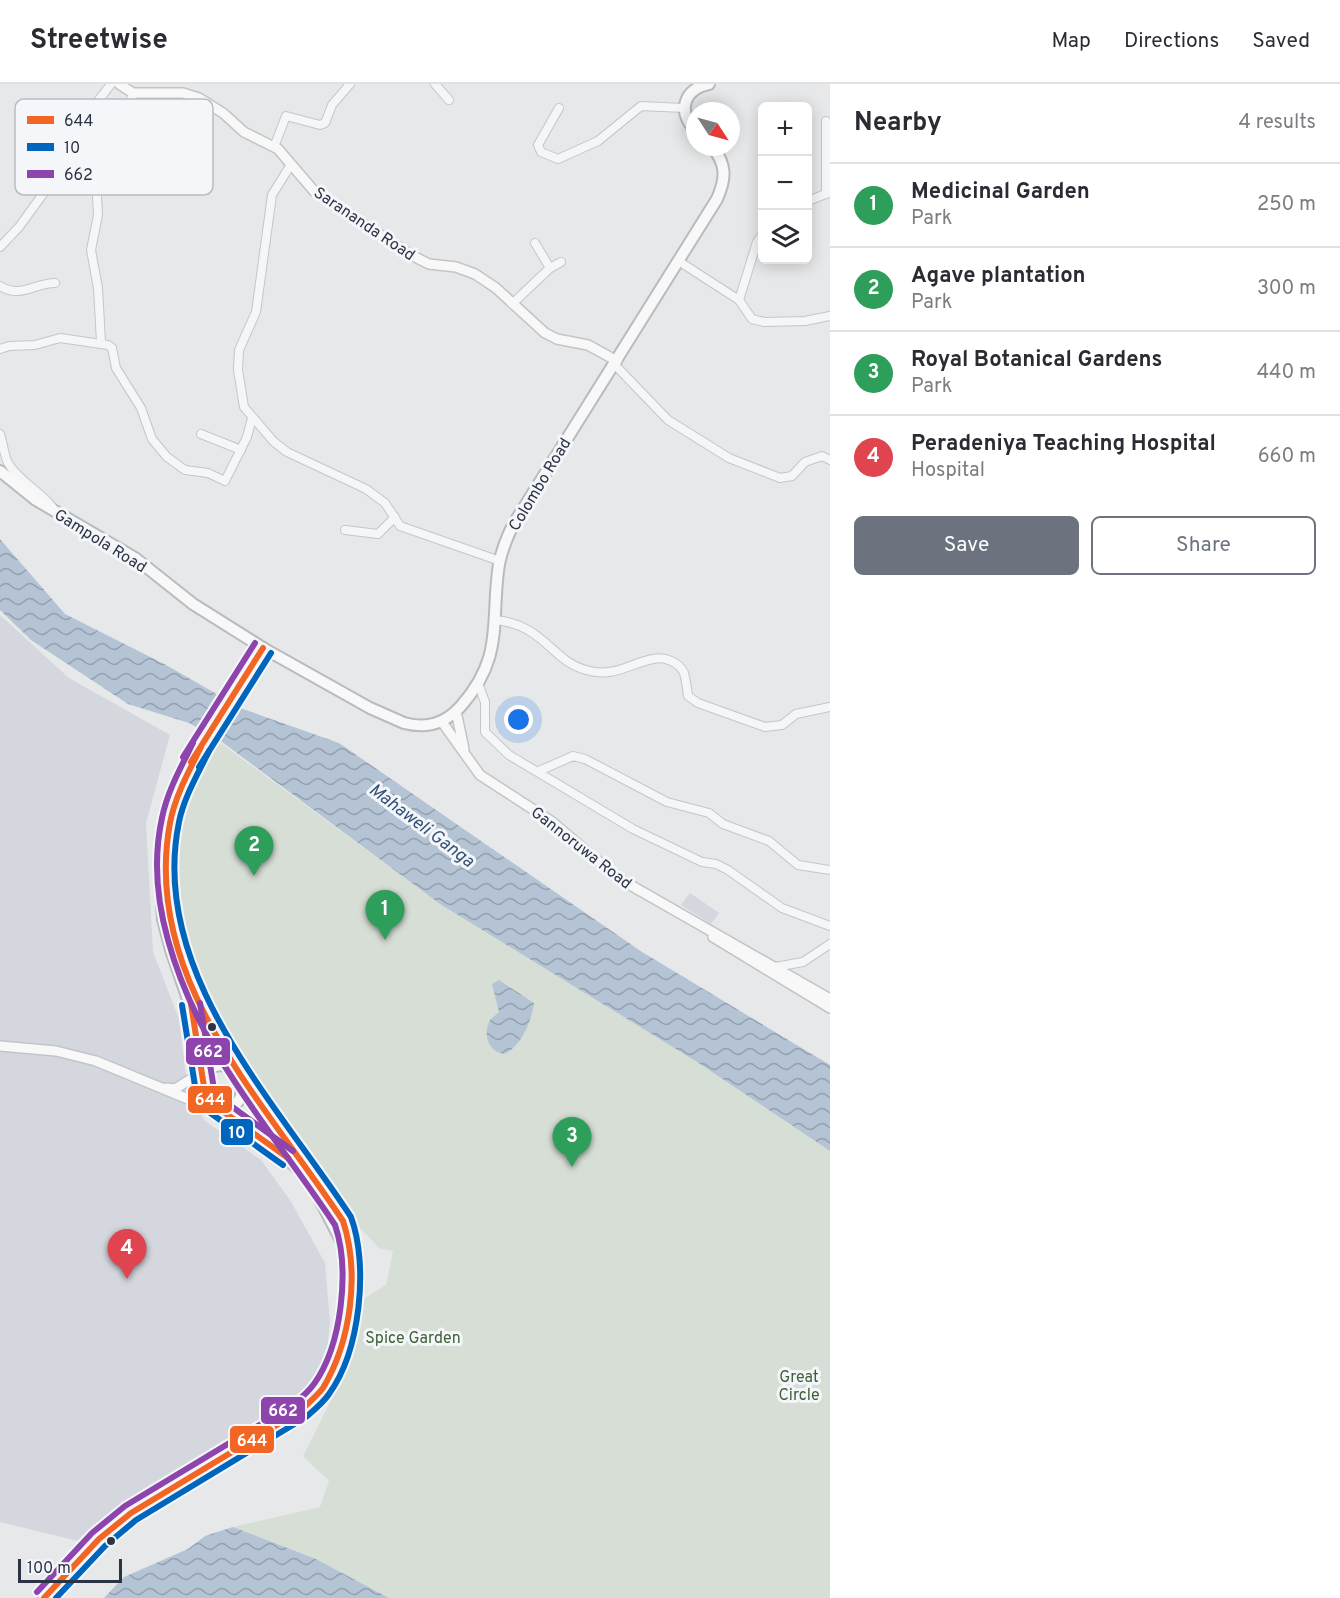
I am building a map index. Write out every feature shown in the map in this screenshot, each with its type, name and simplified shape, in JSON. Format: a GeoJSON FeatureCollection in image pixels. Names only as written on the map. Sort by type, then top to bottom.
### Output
{"type":"FeatureCollection","features":[{"type":"Feature","properties":{"kind":"highway"},"geometry":{"type":"LineString","coordinates":[[686,118],[684,108],[692,87],[707,84]]}},
{"type":"Feature","properties":{"kind":"highway","name":"Colombo Road"},"geometry":{"type":"LineString","coordinates":[[442,722],[456,711],[478,683],[491,656],[500,561],[519,513],[680,262],[717,199],[724,182],[722,161],[718,156]]}},
{"type":"Feature","properties":{"kind":"highway","name":"Gampola Road"},"geometry":{"type":"LineString","coordinates":[[0,471],[56,512],[135,558],[194,604],[263,648]]}},
{"type":"Feature","properties":{"kind":"highway"},"geometry":{"type":"LineString","coordinates":[[349,1256],[314,1189],[293,1162],[214,1105],[206,1093],[193,1011],[176,968],[163,919],[160,859],[163,822],[177,782],[263,648],[397,720],[417,726],[442,722]]}},
{"type":"Feature","properties":{"kind":"highway"},"geometry":{"type":"LineString","coordinates":[[44,1598],[99,1539],[131,1513],[288,1419],[312,1401],[329,1377],[346,1331],[352,1284],[350,1242],[343,1221],[240,1077],[185,970],[174,935],[166,858],[169,825],[182,784],[201,747]]}},
{"type":"Feature","properties":{"kind":"highway"},"geometry":{"type":"LineString","coordinates":[[202,1072],[218,1064],[226,1065],[240,1077],[241,1099],[235,1106],[229,1108],[214,1105]]}},
{"type":"Feature","properties":{"kind":"main road","name":"Sarananda Road"},"geometry":{"type":"LineString","coordinates":[[119,84],[133,93],[195,96],[200,99]]}},
{"type":"Feature","properties":{"kind":"main road","name":"Sarananda Road"},"geometry":{"type":"LineString","coordinates":[[213,107],[248,134],[274,147],[314,191],[411,255],[429,264],[456,267],[476,274],[550,336],[588,345],[616,363]]}},
{"type":"Feature","properties":{"kind":"main road","name":"Gannoruwa Road"},"geometry":{"type":"LineString","coordinates":[[456,711],[465,754]]}},
{"type":"Feature","properties":{"kind":"main road","name":"Gannoruwa Road"},"geometry":{"type":"LineString","coordinates":[[442,722],[480,775],[551,821],[618,878],[707,931],[734,943],[830,999]]}},
{"type":"Feature","properties":{"kind":"main road","name":"Gannoruwa Road"},"geometry":{"type":"LineString","coordinates":[[707,931],[723,944],[830,1008]]}},
{"type":"Feature","properties":{"kind":"main road"},"geometry":{"type":"LineString","coordinates":[[0,1046],[56,1051],[96,1061],[205,1106],[214,1105]]}},
{"type":"Feature","properties":{"kind":"main road"},"geometry":{"type":"LineString","coordinates":[[158,1088],[175,1089],[202,1072]]}},
{"type":"Feature","properties":{"kind":"street"},"geometry":{"type":"LineString","coordinates":[[100,99],[111,84]]}},
{"type":"Feature","properties":{"kind":"street"},"geometry":{"type":"LineString","coordinates":[[274,147],[286,116],[320,125],[325,123],[332,105],[350,84]]}},
{"type":"Feature","properties":{"kind":"street"},"geometry":{"type":"LineString","coordinates":[[435,84],[449,100]]}},
{"type":"Feature","properties":{"kind":"street"},"geometry":{"type":"LineString","coordinates":[[131,99],[133,93]]}},
{"type":"Feature","properties":{"kind":"street"},"geometry":{"type":"LineString","coordinates":[[559,108],[538,145],[541,152],[558,159],[598,141],[641,106],[684,108]]}},
{"type":"Feature","properties":{"kind":"street"},"geometry":{"type":"LineString","coordinates":[[812,199],[828,193],[826,121]]}},
{"type":"Feature","properties":{"kind":"street"},"geometry":{"type":"LineString","coordinates":[[291,166],[272,195],[256,312],[239,350],[238,370],[244,407],[252,418],[287,452],[366,489],[385,503],[400,526],[500,561]]}},
{"type":"Feature","properties":{"kind":"street"},"geometry":{"type":"LineString","coordinates":[[0,247],[19,227],[42,195]]}},
{"type":"Feature","properties":{"kind":"street"},"geometry":{"type":"LineString","coordinates":[[97,195],[98,215],[91,250],[98,288],[101,342]]}},
{"type":"Feature","properties":{"kind":"street"},"geometry":{"type":"LineString","coordinates":[[739,300],[758,241]]}},
{"type":"Feature","properties":{"kind":"street"},"geometry":{"type":"LineString","coordinates":[[535,243],[550,268]]}},
{"type":"Feature","properties":{"kind":"street"},"geometry":{"type":"LineString","coordinates":[[512,304],[550,268],[561,262]]}},
{"type":"Feature","properties":{"kind":"street"},"geometry":{"type":"LineString","coordinates":[[680,262],[739,300],[752,319],[764,322],[805,321],[830,316]]}},
{"type":"Feature","properties":{"kind":"street"},"geometry":{"type":"LineString","coordinates":[[0,286],[8,291],[24,293],[48,283],[55,283]]}},
{"type":"Feature","properties":{"kind":"street"},"geometry":{"type":"LineString","coordinates":[[0,349],[9,346],[35,345],[60,338],[101,342],[112,348],[116,368],[141,408],[152,439],[167,457],[185,470],[208,473],[225,481],[241,450],[252,418]]}},
{"type":"Feature","properties":{"kind":"street"},"geometry":{"type":"LineString","coordinates":[[616,363],[668,420],[729,458],[780,478],[792,476],[805,462],[822,456],[830,460]]}},
{"type":"Feature","properties":{"kind":"street"},"geometry":{"type":"LineString","coordinates":[[0,435],[8,463],[24,481],[46,498],[56,512]]}},
{"type":"Feature","properties":{"kind":"street"},"geometry":{"type":"LineString","coordinates":[[201,435],[241,450]]}},
{"type":"Feature","properties":{"kind":"street"},"geometry":{"type":"LineString","coordinates":[[345,530],[378,534],[384,531],[394,517]]}},
{"type":"Feature","properties":{"kind":"street"},"geometry":{"type":"LineString","coordinates":[[496,620],[514,622],[532,630],[564,657],[585,670],[607,673],[630,668],[654,658],[671,661],[684,673],[688,696],[698,703],[765,727],[782,725],[796,714],[830,707]]}},
{"type":"Feature","properties":{"kind":"street"},"geometry":{"type":"LineString","coordinates":[[478,683],[485,702],[485,732],[509,755],[633,829],[702,862],[716,864],[782,908],[830,926]]}},
{"type":"Feature","properties":{"kind":"street"},"geometry":{"type":"LineString","coordinates":[[539,771],[573,756],[585,759],[666,802],[709,813],[723,824],[769,841],[798,865],[830,870]]}},
{"type":"Feature","properties":{"kind":"street"},"geometry":{"type":"LineString","coordinates":[[775,967],[803,962],[830,944]]}},
{"type":"Feature","properties":{"kind":"shaded area"},"geometry":{"type":"Polygon","coordinates":[[[0,615],[69,678],[170,735],[146,823],[153,952],[179,1019],[188,1093],[205,1121],[261,1160],[290,1200],[325,1263],[330,1322],[326,1364],[302,1404],[139,1498],[78,1541],[0,1522],[0,615]]]}},
{"type":"Feature","properties":{"kind":"shaded area"},"geometry":{"type":"Polygon","coordinates":[[[690,893],[719,913],[711,924],[681,905],[690,893]]]}},
{"type":"Feature","properties":{"kind":"green space"},"geometry":{"type":"Polygon","coordinates":[[[215,739],[440,904],[697,1062],[830,1151],[830,1598],[389,1598],[316,1559],[233,1527],[320,1507],[329,1481],[303,1456],[344,1375],[365,1298],[386,1285],[393,1251],[379,1248],[349,1216],[242,1073],[183,945],[174,880],[175,829],[189,786],[215,739]]]}},
{"type":"Feature","properties":{"kind":"water","name":"Mahaweli Ganga"},"geometry":{"type":"Polygon","coordinates":[[[0,539],[65,614],[166,665],[243,709],[339,743],[642,952],[830,1065],[830,1151],[697,1062],[440,904],[222,742],[189,723],[128,704],[31,640],[0,610],[0,539]]]}},
{"type":"Feature","properties":{"kind":"water"},"geometry":{"type":"Polygon","coordinates":[[[499,980],[534,1003],[525,1032],[516,1045],[504,1054],[494,1050],[487,1038],[489,1022],[499,1012],[492,984],[499,980]]]}},
{"type":"Feature","properties":{"kind":"water"},"geometry":{"type":"Polygon","coordinates":[[[233,1527],[316,1559],[389,1598],[104,1598],[124,1577],[188,1549],[205,1536],[233,1527]]]}},
{"type":"Feature","properties":{"kind":"transit line","name":"662"},"geometry":{"type":"LineString","coordinates":[[183,757],[255,643]]}},
{"type":"Feature","properties":{"kind":"transit line","name":"644"},"geometry":{"type":"LineString","coordinates":[[191,762],[263,648]]}},
{"type":"Feature","properties":{"kind":"transit line","name":"10"},"geometry":{"type":"LineString","coordinates":[[199,767],[271,653]]}},
{"type":"Feature","properties":{"kind":"transit line","name":"662"},"geometry":{"type":"LineString","coordinates":[[37,1592],[92,1533],[125,1506],[294,1404],[312,1387],[324,1368],[337,1328],[341,1306],[342,1263],[335,1225],[218,1055],[181,981],[164,925],[157,864],[159,833],[167,799],[193,743]]}},
{"type":"Feature","properties":{"kind":"transit line","name":"644"},"geometry":{"type":"LineString","coordinates":[[44,1598],[99,1539],[131,1513],[300,1411],[323,1388],[333,1369],[346,1328],[352,1284],[351,1262],[343,1221],[246,1084],[216,1036],[191,986],[174,934],[166,880],[170,823],[179,793],[201,747]]}},
{"type":"Feature","properties":{"kind":"transit line","name":"10"},"geometry":{"type":"LineString","coordinates":[[56,1598],[105,1546],[136,1520],[306,1417],[315,1409],[327,1397],[340,1376],[354,1332],[358,1308],[360,1259],[351,1217],[256,1081],[226,1033],[200,983],[182,931],[174,877],[179,822],[188,795],[209,751]]}},
{"type":"Feature","properties":{"kind":"transit line","name":"662"},"geometry":{"type":"LineString","coordinates":[[200,1003],[214,1089],[220,1098],[293,1151]]}},
{"type":"Feature","properties":{"kind":"transit line","name":"644"},"geometry":{"type":"LineString","coordinates":[[191,1004],[205,1093],[214,1105],[288,1158]]}},
{"type":"Feature","properties":{"kind":"transit line","name":"10"},"geometry":{"type":"LineString","coordinates":[[182,1005],[197,1098],[209,1112],[283,1165]]}},
{"type":"Feature","properties":{"kind":"place","name":"Agave plantation"},"geometry":{"type":"Point","coordinates":[254,876]}},
{"type":"Feature","properties":{"kind":"place","name":"Medicinal Garden"},"geometry":{"type":"Point","coordinates":[385,940]}},
{"type":"Feature","properties":{"kind":"place","name":"Royal Botanical Gardens"},"geometry":{"type":"Point","coordinates":[572,1167]}},
{"type":"Feature","properties":{"kind":"place","name":"Peradeniya Teaching Hospital"},"geometry":{"type":"Point","coordinates":[127,1279]}},
{"type":"Feature","properties":{"kind":"park label","name":"Spice Garden"},"geometry":{"type":"Point","coordinates":[413,1337]}},
{"type":"Feature","properties":{"kind":"park label","name":"Great Circle"},"geometry":{"type":"Point","coordinates":[799,1385]}}]}
